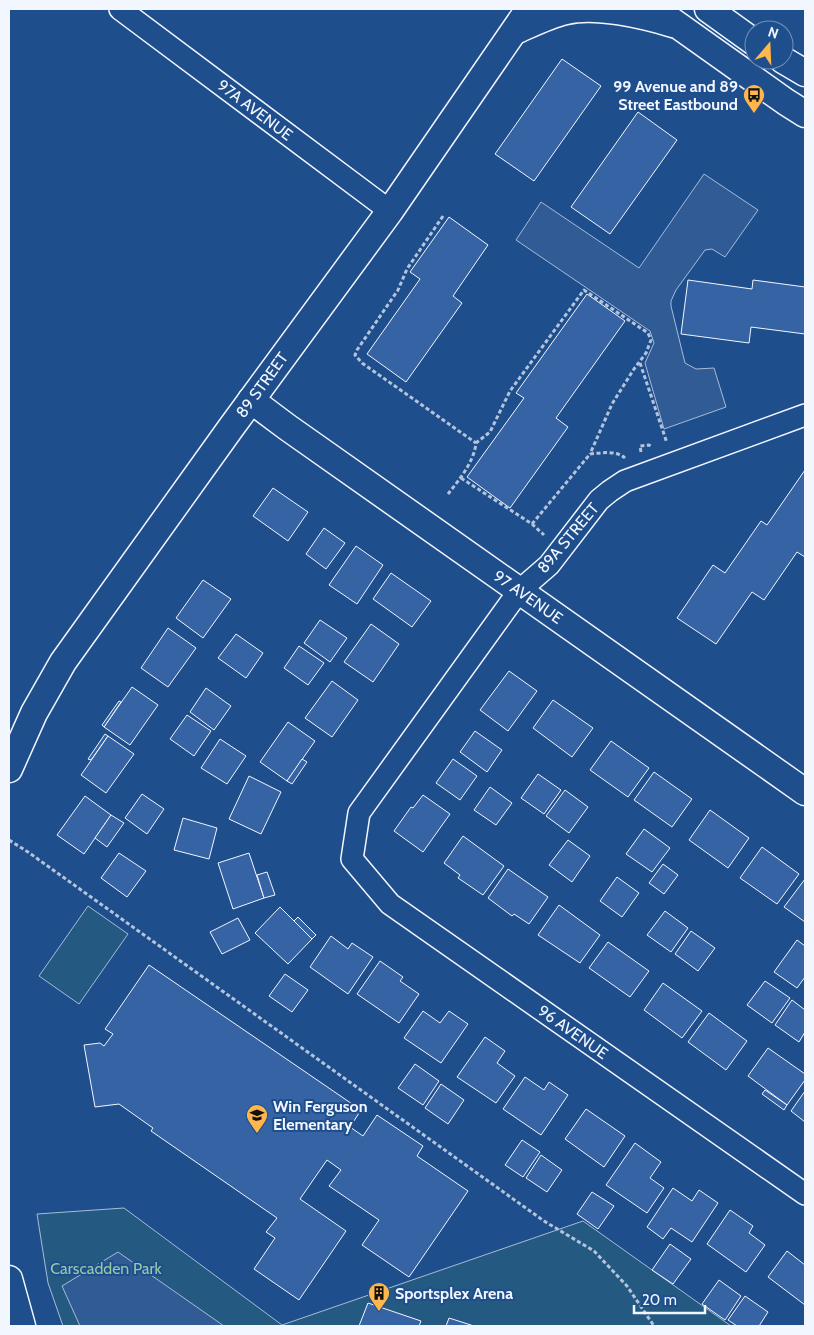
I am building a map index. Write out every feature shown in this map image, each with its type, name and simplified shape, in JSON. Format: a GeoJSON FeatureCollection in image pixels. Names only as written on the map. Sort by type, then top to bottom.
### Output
{"type":"FeatureCollection","features":[{"type":"Feature","properties":{"kind":"street","name":"97A AVENUE"},"geometry":{"type":"LineString","coordinates":[[120,9],[390,211]]}},
{"type":"Feature","properties":{"kind":"street","name":"89 STREET"},"geometry":{"type":"LineString","coordinates":[[9,769],[34,713],[63,662],[251,400],[390,211],[529,9]]}},
{"type":"Feature","properties":{"kind":"street"},"geometry":{"type":"LineString","coordinates":[[515,31],[565,11],[582,9],[640,15],[676,24]]}},
{"type":"Feature","properties":{"kind":"street"},"geometry":{"type":"LineString","coordinates":[[656,9],[805,114]]}},
{"type":"Feature","properties":{"kind":"street"},"geometry":{"type":"LineString","coordinates":[[708,9],[744,35]]}},
{"type":"Feature","properties":{"kind":"street"},"geometry":{"type":"LineString","coordinates":[[794,66],[805,73]]}},
{"type":"Feature","properties":{"kind":"street","name":"97 AVENUE"},"geometry":{"type":"LineString","coordinates":[[251,400],[805,792]]}},
{"type":"Feature","properties":{"kind":"street","name":"89A STREET"},"geometry":{"type":"LineString","coordinates":[[352,859],[359,813],[519,591],[549,565],[588,513],[610,490],[626,481],[805,415]]}},
{"type":"Feature","properties":{"kind":"street","name":"96 AVENUE"},"geometry":{"type":"LineString","coordinates":[[352,859],[390,904],[805,1194]]}},
{"type":"Feature","properties":{"kind":"street"},"geometry":{"type":"LineString","coordinates":[[9,1279],[22,1326]]}},
{"type":"Feature","properties":{"kind":"path"},"geometry":{"type":"LineString","coordinates":[[443,216],[407,269],[399,288],[357,350],[356,355],[362,363],[476,443]]}},
{"type":"Feature","properties":{"kind":"path"},"geometry":{"type":"LineString","coordinates":[[448,494],[461,478],[473,455],[476,443],[490,432],[510,391],[584,290],[648,333],[651,340],[650,345],[612,404],[590,454],[532,524]]}},
{"type":"Feature","properties":{"kind":"path"},"geometry":{"type":"LineString","coordinates":[[640,363],[668,447]]}},
{"type":"Feature","properties":{"kind":"path"},"geometry":{"type":"LineString","coordinates":[[590,454],[618,454],[624,456],[628,463]]}},
{"type":"Feature","properties":{"kind":"path"},"geometry":{"type":"LineString","coordinates":[[461,478],[532,524],[546,537]]}},
{"type":"Feature","properties":{"kind":"path"},"geometry":{"type":"LineString","coordinates":[[9,840],[36,857],[544,1221],[594,1251],[627,1286],[654,1326]]}},
{"type":"Feature","properties":{"kind":"green space"},"geometry":{"type":"Polygon","coordinates":[[[88,906],[128,934],[79,1004],[39,976],[88,906]]]}},
{"type":"Feature","properties":{"kind":"green space","name":"Carscadden Park"},"geometry":{"type":"Polygon","coordinates":[[[124,1208],[282,1325],[583,1221],[731,1326],[63,1326],[48,1283],[37,1214],[124,1208]]]}},
{"type":"Feature","properties":{"kind":"shaded area"},"geometry":{"type":"Polygon","coordinates":[[[704,174],[758,210],[725,257],[712,249],[705,250],[676,290],[671,301],[685,363],[696,369],[714,368],[726,407],[664,429],[645,363],[654,343],[650,331],[516,240],[541,202],[639,268],[704,174]]]}},
{"type":"Feature","properties":{"kind":"shaded area"},"geometry":{"type":"Polygon","coordinates":[[[118,1252],[224,1326],[80,1326],[62,1286],[118,1252]]]}},
{"type":"Feature","properties":{"kind":"building"},"geometry":{"type":"Polygon","coordinates":[[[562,59],[601,86],[534,181],[495,154],[562,59]]]}},
{"type":"Feature","properties":{"kind":"building"},"geometry":{"type":"Polygon","coordinates":[[[638,112],[677,140],[610,234],[571,207],[638,112]]]}},
{"type":"Feature","properties":{"kind":"building"},"geometry":{"type":"Polygon","coordinates":[[[449,217],[488,245],[453,296],[462,303],[406,382],[367,354],[420,279],[410,272],[449,217]]]}},
{"type":"Feature","properties":{"kind":"building"},"geometry":{"type":"Polygon","coordinates":[[[688,280],[752,289],[753,280],[805,287],[805,334],[751,327],[749,343],[681,334],[688,280]]]}},
{"type":"Feature","properties":{"kind":"building"},"geometry":{"type":"Polygon","coordinates":[[[587,294],[625,321],[556,418],[568,427],[510,508],[467,477],[524,398],[516,393],[587,294]]]}},
{"type":"Feature","properties":{"kind":"building"},"geometry":{"type":"Polygon","coordinates":[[[805,470],[805,557],[797,552],[764,600],[752,592],[716,644],[677,618],[713,565],[725,573],[761,521],[767,525],[805,470]]]}},
{"type":"Feature","properties":{"kind":"building"},"geometry":{"type":"Polygon","coordinates":[[[273,488],[308,512],[288,541],[253,516],[273,488]]]}},
{"type":"Feature","properties":{"kind":"building"},"geometry":{"type":"Polygon","coordinates":[[[324,528],[345,543],[326,569],[306,554],[324,528]]]}},
{"type":"Feature","properties":{"kind":"building"},"geometry":{"type":"Polygon","coordinates":[[[356,546],[383,565],[357,604],[329,585],[356,546]]]}},
{"type":"Feature","properties":{"kind":"building"},"geometry":{"type":"Polygon","coordinates":[[[391,573],[431,601],[412,627],[373,599],[391,573]]]}},
{"type":"Feature","properties":{"kind":"building"},"geometry":{"type":"Polygon","coordinates":[[[203,580],[231,599],[203,638],[176,618],[203,580]]]}},
{"type":"Feature","properties":{"kind":"building"},"geometry":{"type":"Polygon","coordinates":[[[320,620],[347,638],[330,662],[304,643],[320,620]]]}},
{"type":"Feature","properties":{"kind":"building"},"geometry":{"type":"Polygon","coordinates":[[[371,624],[399,644],[373,682],[344,662],[371,624]]]}},
{"type":"Feature","properties":{"kind":"building"},"geometry":{"type":"Polygon","coordinates":[[[168,628],[196,648],[168,687],[141,668],[168,628]]]}},
{"type":"Feature","properties":{"kind":"building"},"geometry":{"type":"Polygon","coordinates":[[[236,634],[263,653],[246,678],[218,658],[236,634]]]}},
{"type":"Feature","properties":{"kind":"building"},"geometry":{"type":"Polygon","coordinates":[[[299,646],[324,663],[308,685],[284,668],[299,646]]]}},
{"type":"Feature","properties":{"kind":"building"},"geometry":{"type":"Polygon","coordinates":[[[509,671],[537,691],[508,731],[480,710],[509,671]]]}},
{"type":"Feature","properties":{"kind":"building"},"geometry":{"type":"Polygon","coordinates":[[[332,681],[358,700],[332,737],[305,718],[332,681]]]}},
{"type":"Feature","properties":{"kind":"building"},"geometry":{"type":"Polygon","coordinates":[[[132,687],[158,705],[130,745],[104,727],[132,687]]]}},
{"type":"Feature","properties":{"kind":"building"},"geometry":{"type":"Polygon","coordinates":[[[206,688],[231,706],[214,730],[190,712],[206,688]]]}},
{"type":"Feature","properties":{"kind":"building"},"geometry":{"type":"Polygon","coordinates":[[[553,700],[593,728],[572,757],[533,728],[553,700]]]}},
{"type":"Feature","properties":{"kind":"building"},"geometry":{"type":"Polygon","coordinates":[[[119,701],[121,702],[104,727],[102,725],[119,701]]]}},
{"type":"Feature","properties":{"kind":"building"},"geometry":{"type":"Polygon","coordinates":[[[187,715],[211,731],[194,756],[170,739],[187,715]]]}},
{"type":"Feature","properties":{"kind":"building"},"geometry":{"type":"Polygon","coordinates":[[[288,722],[315,741],[287,781],[260,762],[288,722]]]}},
{"type":"Feature","properties":{"kind":"building"},"geometry":{"type":"Polygon","coordinates":[[[475,731],[502,750],[487,772],[460,752],[475,731]]]}},
{"type":"Feature","properties":{"kind":"building"},"geometry":{"type":"Polygon","coordinates":[[[105,734],[108,736],[91,760],[88,759],[105,734]]]}},
{"type":"Feature","properties":{"kind":"building"},"geometry":{"type":"Polygon","coordinates":[[[108,736],[134,754],[106,793],[81,775],[108,736]]]}},
{"type":"Feature","properties":{"kind":"building"},"geometry":{"type":"Polygon","coordinates":[[[220,739],[246,756],[227,784],[201,768],[220,739]]]}},
{"type":"Feature","properties":{"kind":"building"},"geometry":{"type":"Polygon","coordinates":[[[611,741],[649,768],[628,797],[590,770],[611,741]]]}},
{"type":"Feature","properties":{"kind":"building"},"geometry":{"type":"Polygon","coordinates":[[[302,759],[307,762],[292,784],[287,781],[302,759]]]}},
{"type":"Feature","properties":{"kind":"building"},"geometry":{"type":"Polygon","coordinates":[[[453,759],[477,776],[460,800],[436,783],[453,759]]]}},
{"type":"Feature","properties":{"kind":"building"},"geometry":{"type":"Polygon","coordinates":[[[654,772],[692,799],[672,827],[634,800],[654,772]]]}},
{"type":"Feature","properties":{"kind":"building"},"geometry":{"type":"Polygon","coordinates":[[[538,774],[561,790],[544,814],[521,798],[538,774]]]}},
{"type":"Feature","properties":{"kind":"building"},"geometry":{"type":"Polygon","coordinates":[[[249,776],[281,792],[261,834],[229,819],[249,776]]]}},
{"type":"Feature","properties":{"kind":"building"},"geometry":{"type":"Polygon","coordinates":[[[490,787],[512,803],[496,825],[474,810],[490,787]]]}},
{"type":"Feature","properties":{"kind":"building"},"geometry":{"type":"Polygon","coordinates":[[[565,790],[588,807],[569,833],[546,816],[565,790]]]}},
{"type":"Feature","properties":{"kind":"building"},"geometry":{"type":"Polygon","coordinates":[[[142,794],[164,809],[147,834],[125,818],[142,794]]]}},
{"type":"Feature","properties":{"kind":"building"},"geometry":{"type":"Polygon","coordinates":[[[423,795],[450,814],[423,852],[394,831],[411,807],[413,808],[423,795]]]}},
{"type":"Feature","properties":{"kind":"building"},"geometry":{"type":"Polygon","coordinates":[[[85,796],[111,815],[84,854],[57,835],[85,796]]]}},
{"type":"Feature","properties":{"kind":"building"},"geometry":{"type":"Polygon","coordinates":[[[710,810],[749,838],[728,868],[689,840],[710,810]]]}},
{"type":"Feature","properties":{"kind":"building"},"geometry":{"type":"Polygon","coordinates":[[[111,815],[124,823],[107,847],[95,838],[111,815]]]}},
{"type":"Feature","properties":{"kind":"building"},"geometry":{"type":"Polygon","coordinates":[[[183,818],[217,828],[209,859],[174,850],[183,818]]]}},
{"type":"Feature","properties":{"kind":"building"},"geometry":{"type":"Polygon","coordinates":[[[644,829],[670,848],[652,872],[626,854],[644,829]]]}},
{"type":"Feature","properties":{"kind":"building"},"geometry":{"type":"Polygon","coordinates":[[[463,836],[504,866],[483,895],[458,878],[460,875],[444,863],[463,836]]]}},
{"type":"Feature","properties":{"kind":"building"},"geometry":{"type":"Polygon","coordinates":[[[568,840],[590,856],[572,882],[549,865],[568,840]]]}},
{"type":"Feature","properties":{"kind":"building"},"geometry":{"type":"Polygon","coordinates":[[[762,847],[799,874],[777,904],[740,878],[762,847]]]}},
{"type":"Feature","properties":{"kind":"building"},"geometry":{"type":"Polygon","coordinates":[[[119,853],[146,871],[127,897],[101,878],[119,853]]]}},
{"type":"Feature","properties":{"kind":"building"},"geometry":{"type":"Polygon","coordinates":[[[249,853],[264,898],[233,909],[218,863],[249,853]]]}},
{"type":"Feature","properties":{"kind":"building"},"geometry":{"type":"Polygon","coordinates":[[[663,864],[678,875],[664,894],[649,883],[663,864]]]}},
{"type":"Feature","properties":{"kind":"building"},"geometry":{"type":"Polygon","coordinates":[[[508,869],[548,897],[529,924],[514,914],[512,916],[488,898],[508,869]]]}},
{"type":"Feature","properties":{"kind":"building"},"geometry":{"type":"Polygon","coordinates":[[[267,872],[275,895],[264,898],[257,875],[267,872]]]}},
{"type":"Feature","properties":{"kind":"building"},"geometry":{"type":"Polygon","coordinates":[[[617,877],[639,893],[622,917],[600,901],[617,877]]]}},
{"type":"Feature","properties":{"kind":"building"},"geometry":{"type":"Polygon","coordinates":[[[805,879],[805,922],[784,907],[805,879]]]}},
{"type":"Feature","properties":{"kind":"building"},"geometry":{"type":"Polygon","coordinates":[[[559,905],[600,935],[580,963],[538,935],[559,905]]]}},
{"type":"Feature","properties":{"kind":"building"},"geometry":{"type":"Polygon","coordinates":[[[280,907],[312,939],[288,964],[255,933],[280,907]]]}},
{"type":"Feature","properties":{"kind":"building"},"geometry":{"type":"Polygon","coordinates":[[[665,911],[688,928],[671,952],[647,935],[665,911]]]}},
{"type":"Feature","properties":{"kind":"building"},"geometry":{"type":"Polygon","coordinates":[[[298,917],[316,935],[312,939],[294,921],[298,917]]]}},
{"type":"Feature","properties":{"kind":"building"},"geometry":{"type":"Polygon","coordinates":[[[238,918],[250,940],[222,954],[210,932],[238,918]]]}},
{"type":"Feature","properties":{"kind":"building"},"geometry":{"type":"Polygon","coordinates":[[[691,931],[715,948],[698,971],[675,954],[691,931]]]}},
{"type":"Feature","properties":{"kind":"building"},"geometry":{"type":"Polygon","coordinates":[[[331,936],[348,949],[352,943],[373,957],[348,994],[310,967],[331,936]]]}},
{"type":"Feature","properties":{"kind":"building"},"geometry":{"type":"Polygon","coordinates":[[[797,940],[805,946],[805,977],[797,988],[774,972],[797,940]]]}},
{"type":"Feature","properties":{"kind":"building"},"geometry":{"type":"Polygon","coordinates":[[[608,942],[649,971],[630,997],[589,968],[608,942]]]}},
{"type":"Feature","properties":{"kind":"building"},"geometry":{"type":"Polygon","coordinates":[[[380,961],[403,977],[400,981],[419,994],[399,1023],[357,994],[380,961]]]}},
{"type":"Feature","properties":{"kind":"building","name":"Win Ferguson Elementary"},"geometry":{"type":"Polygon","coordinates":[[[149,965],[361,1110],[350,1127],[363,1136],[377,1115],[423,1146],[417,1156],[468,1191],[409,1277],[362,1245],[379,1220],[329,1186],[341,1170],[327,1160],[300,1199],[346,1231],[299,1300],[254,1269],[275,1238],[266,1232],[277,1218],[151,1131],[153,1128],[119,1104],[95,1107],[84,1045],[100,1043],[104,1046],[113,1034],[105,1029],[149,965]]]}},
{"type":"Feature","properties":{"kind":"building"},"geometry":{"type":"Polygon","coordinates":[[[285,974],[308,990],[292,1012],[269,996],[285,974]]]}},
{"type":"Feature","properties":{"kind":"building"},"geometry":{"type":"Polygon","coordinates":[[[765,981],[790,998],[772,1023],[747,1005],[765,981]]]}},
{"type":"Feature","properties":{"kind":"building"},"geometry":{"type":"Polygon","coordinates":[[[663,983],[702,1011],[682,1038],[644,1010],[663,983]]]}},
{"type":"Feature","properties":{"kind":"building"},"geometry":{"type":"Polygon","coordinates":[[[792,1000],[805,1010],[805,1032],[799,1042],[775,1025],[792,1000]]]}},
{"type":"Feature","properties":{"kind":"building"},"geometry":{"type":"Polygon","coordinates":[[[423,1011],[440,1023],[449,1011],[468,1024],[441,1063],[404,1038],[423,1011]]]}},
{"type":"Feature","properties":{"kind":"building"},"geometry":{"type":"Polygon","coordinates":[[[709,1013],[747,1041],[726,1070],[688,1042],[709,1013]]]}},
{"type":"Feature","properties":{"kind":"building"},"geometry":{"type":"Polygon","coordinates":[[[485,1037],[505,1051],[497,1063],[515,1076],[496,1103],[457,1077],[485,1037]]]}},
{"type":"Feature","properties":{"kind":"building"},"geometry":{"type":"Polygon","coordinates":[[[768,1048],[805,1074],[805,1080],[787,1105],[748,1076],[768,1048]]]}},
{"type":"Feature","properties":{"kind":"building"},"geometry":{"type":"Polygon","coordinates":[[[415,1064],[439,1081],[423,1105],[398,1088],[415,1064]]]}},
{"type":"Feature","properties":{"kind":"building"},"geometry":{"type":"Polygon","coordinates":[[[525,1077],[544,1090],[549,1082],[568,1095],[541,1135],[503,1109],[525,1077]]]}},
{"type":"Feature","properties":{"kind":"building"},"geometry":{"type":"Polygon","coordinates":[[[441,1084],[464,1100],[448,1124],[425,1108],[441,1084]]]}},
{"type":"Feature","properties":{"kind":"building"},"geometry":{"type":"Polygon","coordinates":[[[765,1090],[787,1105],[784,1110],[762,1094],[765,1090]]]}},
{"type":"Feature","properties":{"kind":"building"},"geometry":{"type":"Polygon","coordinates":[[[805,1091],[805,1122],[791,1111],[805,1091]]]}},
{"type":"Feature","properties":{"kind":"building"},"geometry":{"type":"Polygon","coordinates":[[[586,1109],[625,1136],[604,1167],[565,1139],[586,1109]]]}},
{"type":"Feature","properties":{"kind":"building"},"geometry":{"type":"Polygon","coordinates":[[[522,1140],[540,1152],[523,1177],[505,1165],[522,1140]]]}},
{"type":"Feature","properties":{"kind":"building"},"geometry":{"type":"Polygon","coordinates":[[[635,1143],[661,1162],[650,1178],[664,1188],[647,1213],[606,1185],[635,1143]]]}},
{"type":"Feature","properties":{"kind":"building"},"geometry":{"type":"Polygon","coordinates":[[[541,1155],[562,1170],[547,1192],[526,1178],[541,1155]]]}},
{"type":"Feature","properties":{"kind":"building"},"geometry":{"type":"Polygon","coordinates":[[[673,1188],[692,1201],[699,1190],[718,1203],[692,1242],[671,1228],[663,1239],[647,1227],[673,1188]]]}},
{"type":"Feature","properties":{"kind":"building"},"geometry":{"type":"Polygon","coordinates":[[[592,1192],[614,1206],[598,1229],[577,1214],[592,1192]]]}},
{"type":"Feature","properties":{"kind":"building"},"geometry":{"type":"Polygon","coordinates":[[[730,1210],[753,1226],[749,1233],[765,1245],[746,1272],[707,1244],[730,1210]]]}},
{"type":"Feature","properties":{"kind":"building"},"geometry":{"type":"Polygon","coordinates":[[[670,1244],[691,1259],[673,1284],[652,1270],[670,1244]]]}},
{"type":"Feature","properties":{"kind":"building"},"geometry":{"type":"Polygon","coordinates":[[[787,1251],[805,1265],[805,1305],[768,1277],[787,1251]]]}},
{"type":"Feature","properties":{"kind":"building"},"geometry":{"type":"Polygon","coordinates":[[[719,1280],[741,1296],[725,1320],[702,1304],[719,1280]]]}},
{"type":"Feature","properties":{"kind":"building"},"geometry":{"type":"Polygon","coordinates":[[[745,1296],[768,1312],[759,1326],[737,1326],[728,1320],[745,1296]]]}},
{"type":"Feature","properties":{"kind":"building","name":"Sportsplex Arena"},"geometry":{"type":"Polygon","coordinates":[[[368,1303],[421,1321],[419,1326],[359,1326],[368,1303]]]}},
{"type":"Feature","properties":{"kind":"building","name":"Sportsplex Arena"},"geometry":{"type":"Polygon","coordinates":[[[449,1318],[474,1326],[446,1326],[449,1318]]]}},
{"type":"Feature","properties":{"kind":"place","name":"99 Avenue and 89 Street Eastbound"},"geometry":{"type":"Point","coordinates":[754,114]}},
{"type":"Feature","properties":{"kind":"place","name":"Win Ferguson Elementary"},"geometry":{"type":"Point","coordinates":[257,1134]}},
{"type":"Feature","properties":{"kind":"place","name":"Sportsplex Arena"},"geometry":{"type":"Point","coordinates":[379,1312]}}]}
